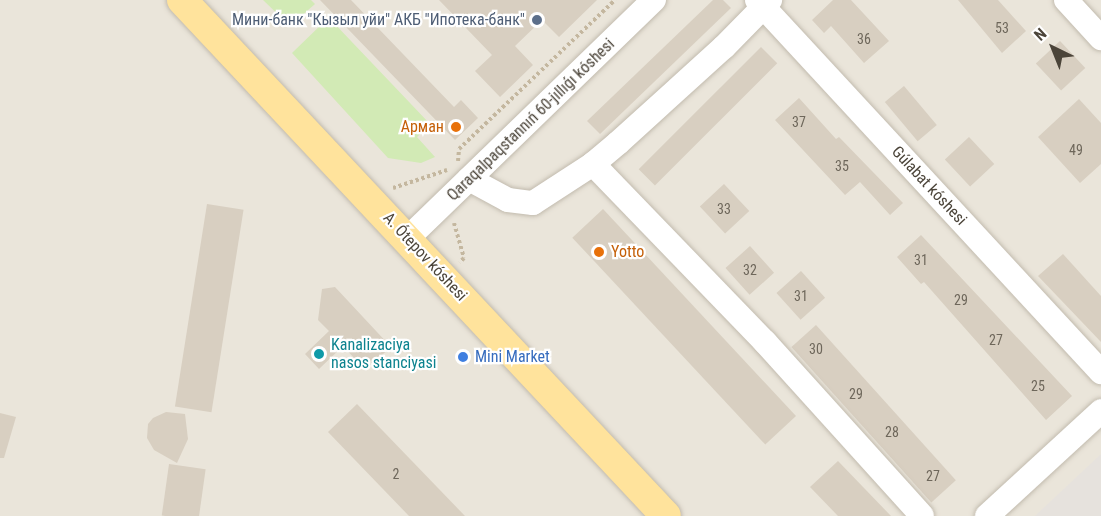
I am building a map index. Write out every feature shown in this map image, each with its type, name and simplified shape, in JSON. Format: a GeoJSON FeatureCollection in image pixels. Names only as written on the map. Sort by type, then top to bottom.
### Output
{"type":"FeatureCollection","features":[{"type":"Feature","properties":{"kind":"main road","name":"A. Ótepov kóshesi"},"geometry":{"type":"LineString","coordinates":[[182,0],[666,516]]}},
{"type":"Feature","properties":{"kind":"street","name":"Qaraqalpaqstannıń 60-jıllıǵı kóshesi"},"geometry":{"type":"LineString","coordinates":[[407,239],[654,0]]}},
{"type":"Feature","properties":{"kind":"street"},"geometry":{"type":"LineString","coordinates":[[1066,0],[1101,38]]}},
{"type":"Feature","properties":{"kind":"street"},"geometry":{"type":"LineString","coordinates":[[469,179],[508,200],[533,203],[593,164],[724,47],[763,2]]}},
{"type":"Feature","properties":{"kind":"street","name":"Gúlabat kóshesi"},"geometry":{"type":"LineString","coordinates":[[763,2],[1101,372]]}},
{"type":"Feature","properties":{"kind":"street"},"geometry":{"type":"LineString","coordinates":[[593,164],[765,342],[922,516]]}},
{"type":"Feature","properties":{"kind":"street"},"geometry":{"type":"LineString","coordinates":[[987,516],[1101,411]]}},
{"type":"Feature","properties":{"kind":"path"},"geometry":{"type":"LineString","coordinates":[[394,189],[458,166],[459,149],[615,0]]}},
{"type":"Feature","properties":{"kind":"path"},"geometry":{"type":"LineString","coordinates":[[421,180],[425,188]]}},
{"type":"Feature","properties":{"kind":"path"},"geometry":{"type":"LineString","coordinates":[[454,223],[464,258],[455,267]]}},
{"type":"Feature","properties":{"kind":"shaded area"},"geometry":{"type":"Polygon","coordinates":[[[0,0],[1101,0],[1101,516],[0,516],[0,0]]]}},
{"type":"Feature","properties":{"kind":"shaded area"},"geometry":{"type":"Polygon","coordinates":[[[1101,454],[1101,516],[1035,516],[1101,454]]]}},
{"type":"Feature","properties":{"kind":"green space"},"geometry":{"type":"Polygon","coordinates":[[[263,0],[311,0],[315,4],[290,26],[263,0]]]}},
{"type":"Feature","properties":{"kind":"green space"},"geometry":{"type":"Polygon","coordinates":[[[326,20],[332,21],[430,124],[417,137],[435,157],[421,163],[388,158],[292,53],[326,20]]]}},
{"type":"Feature","properties":{"kind":"building"},"geometry":{"type":"Polygon","coordinates":[[[320,0],[351,0],[454,107],[461,100],[478,118],[455,140],[320,0]]]}},
{"type":"Feature","properties":{"kind":"building"},"geometry":{"type":"Polygon","coordinates":[[[439,0],[597,0],[559,37],[542,20],[515,46],[533,65],[500,97],[475,71],[492,55],[439,0]]]}},
{"type":"Feature","properties":{"kind":"building"},"geometry":{"type":"Polygon","coordinates":[[[713,0],[723,0],[731,8],[600,134],[587,121],[713,0]]]}},
{"type":"Feature","properties":{"kind":"building"},"geometry":{"type":"Polygon","coordinates":[[[833,0],[851,0],[889,41],[864,63],[831,26],[824,33],[812,20],[833,0]]]}},
{"type":"Feature","properties":{"kind":"building"},"geometry":{"type":"Polygon","coordinates":[[[958,0],[998,0],[1026,31],[1002,53],[958,0]]]}},
{"type":"Feature","properties":{"kind":"building"},"geometry":{"type":"Polygon","coordinates":[[[1060,41],[1085,68],[1061,91],[1036,64],[1060,41]]]}},
{"type":"Feature","properties":{"kind":"building"},"geometry":{"type":"Polygon","coordinates":[[[761,47],[777,63],[655,186],[639,169],[761,47]]]}},
{"type":"Feature","properties":{"kind":"building"},"geometry":{"type":"Polygon","coordinates":[[[904,86],[937,125],[918,141],[885,102],[904,86]]]}},
{"type":"Feature","properties":{"kind":"building"},"geometry":{"type":"Polygon","coordinates":[[[799,98],[836,139],[839,137],[903,203],[890,215],[860,182],[845,195],[775,120],[799,98]]]}},
{"type":"Feature","properties":{"kind":"building"},"geometry":{"type":"Polygon","coordinates":[[[1079,99],[1101,123],[1101,164],[1080,183],[1038,137],[1079,99]]]}},
{"type":"Feature","properties":{"kind":"building"},"geometry":{"type":"Polygon","coordinates":[[[969,137],[994,164],[970,187],[945,160],[969,137]]]}},
{"type":"Feature","properties":{"kind":"building"},"geometry":{"type":"Polygon","coordinates":[[[724,184],[749,211],[725,234],[700,207],[724,184]]]}},
{"type":"Feature","properties":{"kind":"building"},"geometry":{"type":"Polygon","coordinates":[[[207,204],[244,210],[211,412],[175,406],[207,204]]]}},
{"type":"Feature","properties":{"kind":"building"},"geometry":{"type":"Polygon","coordinates":[[[603,209],[796,416],[765,445],[572,238],[603,209]]]}},
{"type":"Feature","properties":{"kind":"building"},"geometry":{"type":"Polygon","coordinates":[[[921,235],[1072,396],[1046,420],[924,282],[921,284],[897,257],[921,235]]]}},
{"type":"Feature","properties":{"kind":"building"},"geometry":{"type":"Polygon","coordinates":[[[750,246],[774,273],[750,295],[725,268],[750,246]]]}},
{"type":"Feature","properties":{"kind":"building"},"geometry":{"type":"Polygon","coordinates":[[[1063,254],[1101,296],[1101,342],[1038,276],[1063,254]]]}},
{"type":"Feature","properties":{"kind":"building"},"geometry":{"type":"Polygon","coordinates":[[[801,271],[825,298],[801,320],[776,293],[801,271]]]}},
{"type":"Feature","properties":{"kind":"building"},"geometry":{"type":"Polygon","coordinates":[[[335,287],[391,347],[365,370],[343,346],[319,369],[305,354],[329,331],[318,320],[322,289],[335,287]]]}},
{"type":"Feature","properties":{"kind":"building"},"geometry":{"type":"Polygon","coordinates":[[[816,325],[956,480],[931,502],[791,347],[816,325]]]}},
{"type":"Feature","properties":{"kind":"building"},"geometry":{"type":"Polygon","coordinates":[[[357,404],[465,516],[409,516],[328,432],[357,404]]]}},
{"type":"Feature","properties":{"kind":"building"},"geometry":{"type":"Polygon","coordinates":[[[166,412],[185,414],[188,439],[177,463],[154,450],[147,438],[148,424],[153,418],[166,412]]]}},
{"type":"Feature","properties":{"kind":"building"},"geometry":{"type":"Polygon","coordinates":[[[0,413],[16,417],[4,458],[0,458],[0,413]]]}},
{"type":"Feature","properties":{"kind":"building"},"geometry":{"type":"Polygon","coordinates":[[[838,461],[891,516],[838,516],[810,487],[838,461]]]}},
{"type":"Feature","properties":{"kind":"building"},"geometry":{"type":"Polygon","coordinates":[[[169,464],[206,469],[199,516],[162,515],[169,464]]]}},
{"type":"Feature","properties":{"kind":"place","name":"Мини-банк \"Кызыл уйи\" АКБ \"Ипотека-банк\""},"geometry":{"type":"Point","coordinates":[537,20]}},
{"type":"Feature","properties":{"kind":"place","name":"Арман"},"geometry":{"type":"Point","coordinates":[456,127]}},
{"type":"Feature","properties":{"kind":"place","name":"Yotto"},"geometry":{"type":"Point","coordinates":[599,252]}},
{"type":"Feature","properties":{"kind":"place","name":"Kanalizaciya nasos stanciyasi"},"geometry":{"type":"Point","coordinates":[319,354]}},
{"type":"Feature","properties":{"kind":"place","name":"Mini Market"},"geometry":{"type":"Point","coordinates":[463,357]}}]}
